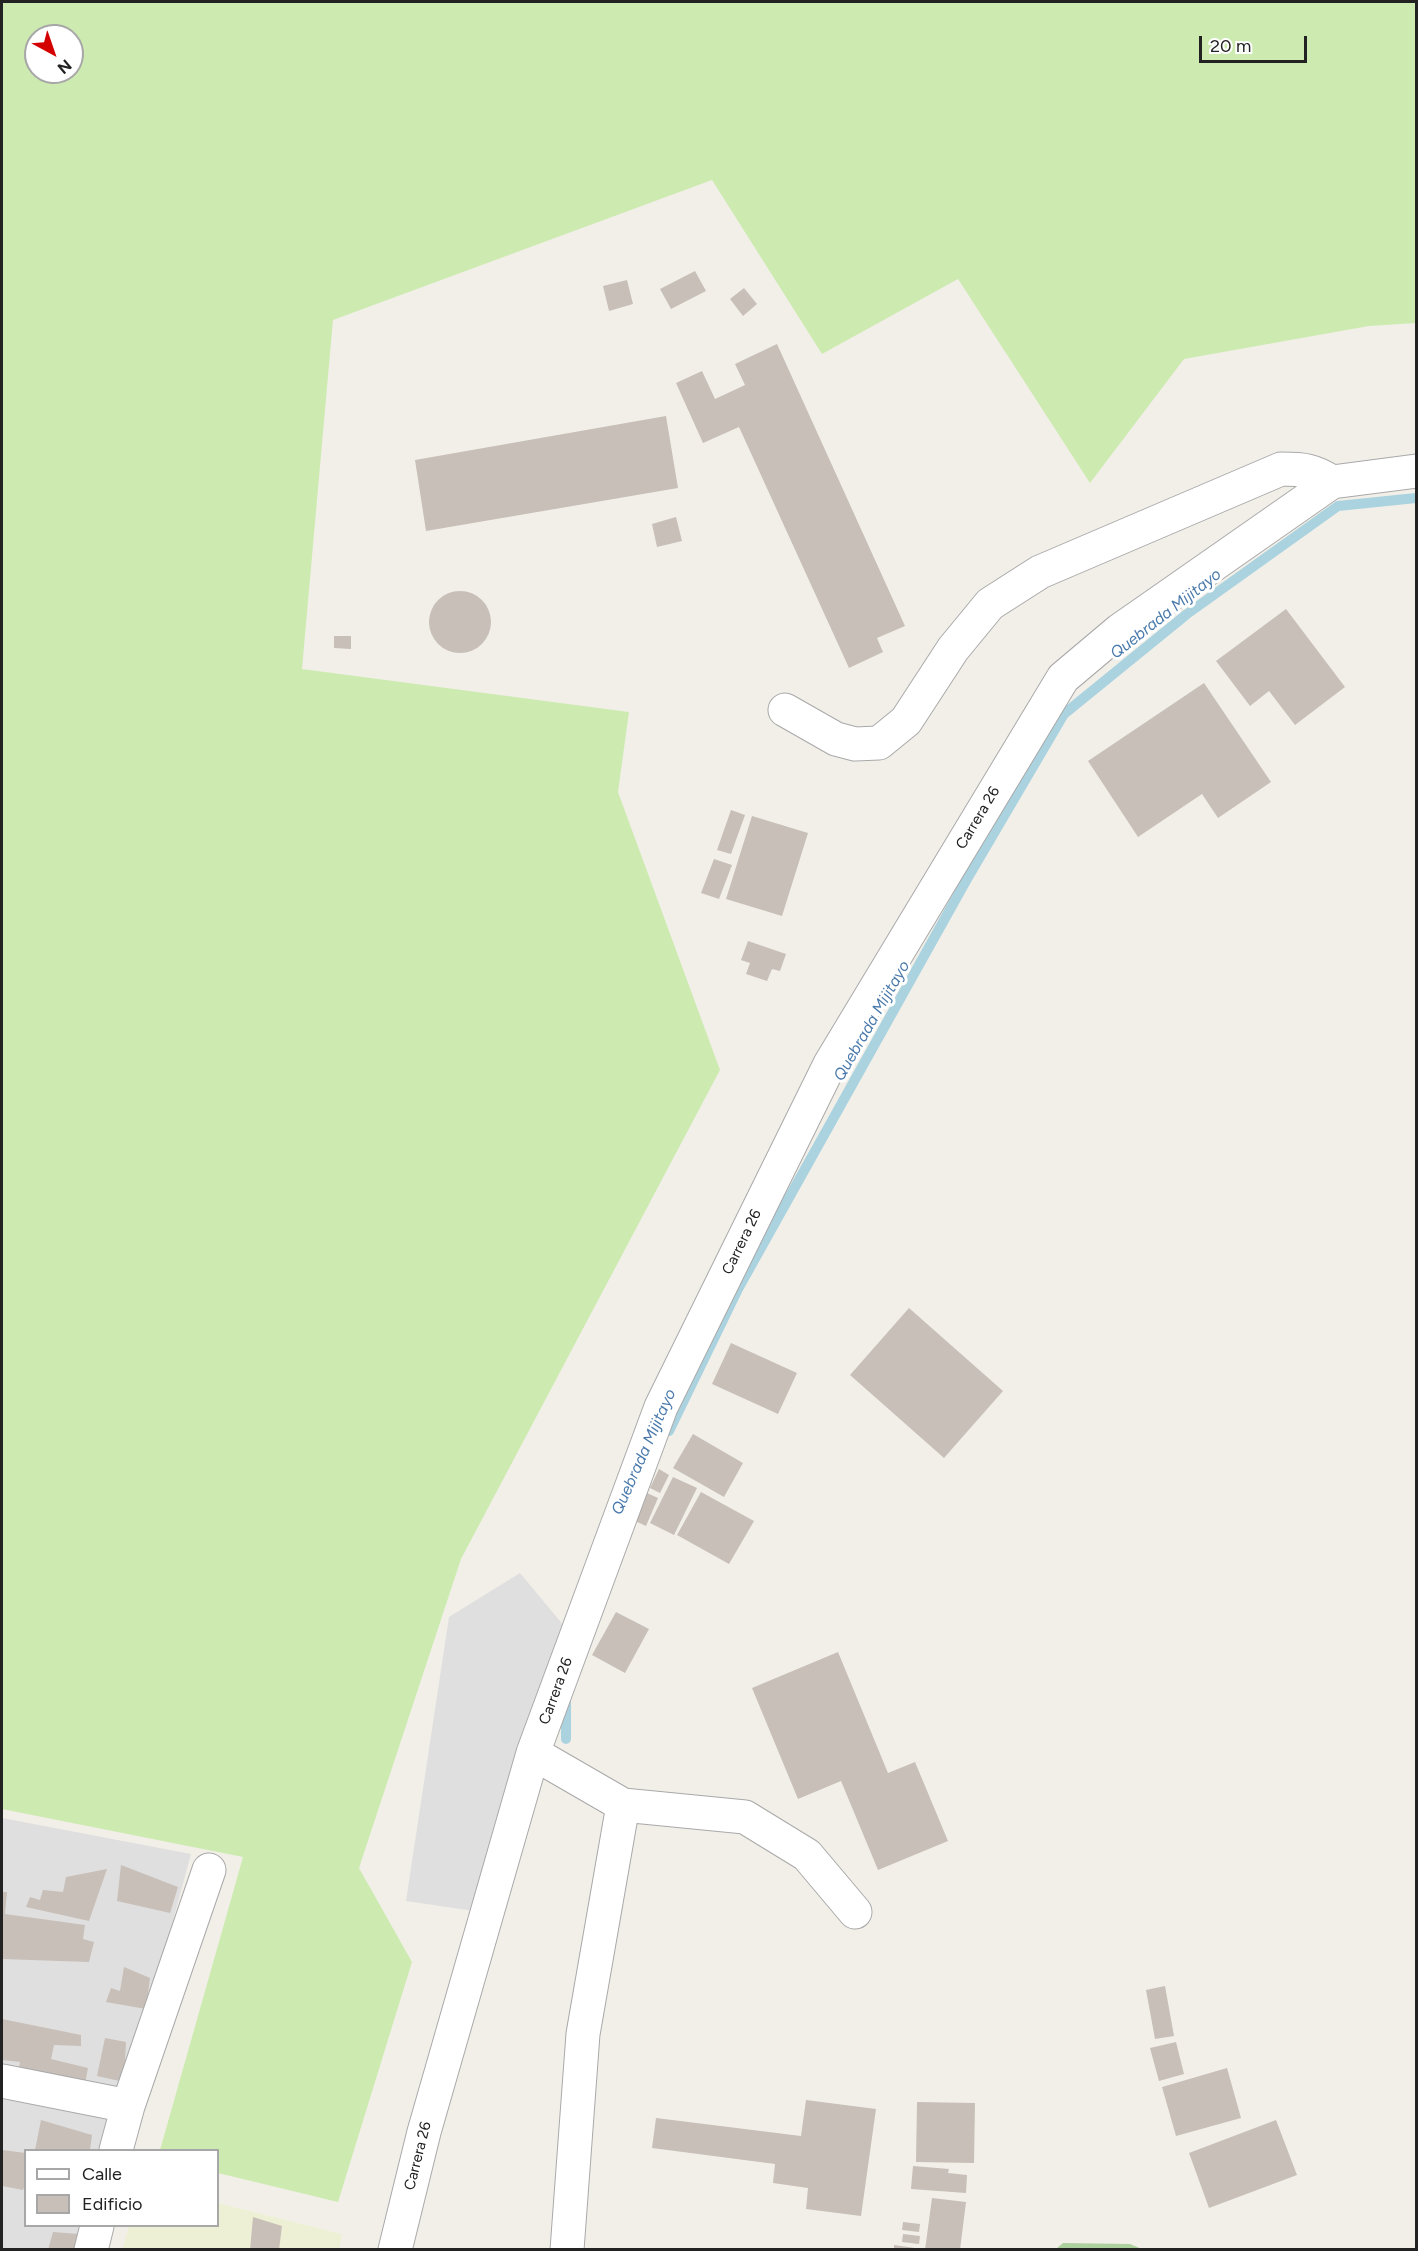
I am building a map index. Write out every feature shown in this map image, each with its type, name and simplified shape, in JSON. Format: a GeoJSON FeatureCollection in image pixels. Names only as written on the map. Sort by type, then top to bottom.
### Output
{"type":"FeatureCollection","features":[{"type":"Feature","properties":{"kind":"street"},"geometry":{"type":"LineString","coordinates":[[785,710],[836,739],[855,744],[879,743],[906,721],[953,649],[990,604],[1040,572],[1281,469],[1311,471],[1332,482]]}},
{"type":"Feature","properties":{"kind":"street","name":"Carrera 26"},"geometry":{"type":"LineString","coordinates":[[395,2250],[424,2132],[533,1753],[661,1407],[830,1064],[1063,678],[1120,630],[1332,482],[1416,471]]}},
{"type":"Feature","properties":{"kind":"street"},"geometry":{"type":"LineString","coordinates":[[533,1753],[623,1805],[746,1817],[807,1855],[855,1912]]}},
{"type":"Feature","properties":{"kind":"street"},"geometry":{"type":"LineString","coordinates":[[567,2250],[583,2034],[623,1805]]}},
{"type":"Feature","properties":{"kind":"street"},"geometry":{"type":"LineString","coordinates":[[117,2149],[128,2106],[209,1870]]}},
{"type":"Feature","properties":{"kind":"street"},"geometry":{"type":"LineString","coordinates":[[2,2080],[128,2106]]}},
{"type":"Feature","properties":{"kind":"street"},"geometry":{"type":"LineString","coordinates":[[91,2250],[98,2227]]}},
{"type":"Feature","properties":{"kind":"shaded area"},"geometry":{"type":"Polygon","coordinates":[[[520,1573],[569,1632],[474,1911],[406,1901],[449,1617],[520,1573]]]}},
{"type":"Feature","properties":{"kind":"shaded area"},"geometry":{"type":"Polygon","coordinates":[[[2,1818],[191,1854],[124,2101],[2,2075],[2,1818]]]}},
{"type":"Feature","properties":{"kind":"shaded area"},"geometry":{"type":"Polygon","coordinates":[[[2,2090],[121,2112],[111,2149],[24,2149],[24,2227],[92,2227],[85,2249],[2,2249],[2,2090]]]}},
{"type":"Feature","properties":{"kind":"green space"},"geometry":{"type":"Polygon","coordinates":[[[2,2],[1416,2],[1416,323],[1369,326],[1184,359],[1090,483],[958,279],[822,354],[712,180],[333,320],[302,669],[629,712],[618,792],[720,1070],[461,1559],[359,1868],[412,1962],[338,2202],[219,2173],[219,2149],[160,2149],[243,1857],[2,1809],[2,2]]]}},
{"type":"Feature","properties":{"kind":"green space"},"geometry":{"type":"Polygon","coordinates":[[[219,2203],[342,2234],[339,2249],[122,2250],[129,2227],[219,2227],[219,2203]]]}},
{"type":"Feature","properties":{"kind":"green space"},"geometry":{"type":"Polygon","coordinates":[[[1063,2243],[1130,2244],[1142,2249],[1056,2249],[1063,2243]]]}},
{"type":"Feature","properties":{"kind":"building"},"geometry":{"type":"Polygon","coordinates":[[[695,271],[706,291],[671,309],[660,289],[695,271]]]}},
{"type":"Feature","properties":{"kind":"building"},"geometry":{"type":"Polygon","coordinates":[[[627,280],[633,304],[609,311],[603,286],[627,280]]]}},
{"type":"Feature","properties":{"kind":"building"},"geometry":{"type":"Polygon","coordinates":[[[744,288],[757,304],[743,316],[730,299],[744,288]]]}},
{"type":"Feature","properties":{"kind":"building"},"geometry":{"type":"Polygon","coordinates":[[[777,344],[905,626],[877,638],[883,652],[849,668],[739,427],[703,443],[676,383],[702,371],[715,399],[745,385],[735,364],[777,344]]]}},
{"type":"Feature","properties":{"kind":"building"},"geometry":{"type":"Polygon","coordinates":[[[666,416],[678,488],[426,531],[415,460],[666,416]]]}},
{"type":"Feature","properties":{"kind":"building"},"geometry":{"type":"Polygon","coordinates":[[[676,517],[682,541],[657,547],[652,524],[676,517]]]}},
{"type":"Feature","properties":{"kind":"building"},"geometry":{"type":"Polygon","coordinates":[[[460,591],[477,596],[482,600],[486,605],[491,622],[486,639],[482,644],[477,648],[460,653],[443,648],[438,644],[434,639],[429,622],[434,605],[438,600],[443,596],[460,591]]]}},
{"type":"Feature","properties":{"kind":"building"},"geometry":{"type":"Polygon","coordinates":[[[1286,609],[1345,687],[1295,725],[1269,691],[1250,706],[1216,661],[1286,609]]]}},
{"type":"Feature","properties":{"kind":"building"},"geometry":{"type":"Polygon","coordinates":[[[334,636],[351,636],[351,649],[334,648],[334,636]]]}},
{"type":"Feature","properties":{"kind":"building"},"geometry":{"type":"Polygon","coordinates":[[[1204,683],[1271,782],[1218,818],[1202,794],[1138,837],[1088,761],[1204,683]]]}},
{"type":"Feature","properties":{"kind":"building"},"geometry":{"type":"Polygon","coordinates":[[[731,810],[745,815],[731,854],[717,850],[731,810]]]}},
{"type":"Feature","properties":{"kind":"building"},"geometry":{"type":"Polygon","coordinates":[[[752,816],[808,833],[782,916],[726,899],[752,816]]]}},
{"type":"Feature","properties":{"kind":"building"},"geometry":{"type":"Polygon","coordinates":[[[714,859],[732,865],[719,899],[701,893],[714,859]]]}},
{"type":"Feature","properties":{"kind":"building"},"geometry":{"type":"Polygon","coordinates":[[[748,941],[786,954],[780,971],[772,969],[767,981],[746,974],[750,963],[741,960],[748,941]]]}},
{"type":"Feature","properties":{"kind":"building"},"geometry":{"type":"Polygon","coordinates":[[[909,1308],[1003,1391],[944,1458],[850,1375],[909,1308]]]}},
{"type":"Feature","properties":{"kind":"building"},"geometry":{"type":"Polygon","coordinates":[[[731,1343],[797,1373],[778,1414],[712,1384],[731,1343]]]}},
{"type":"Feature","properties":{"kind":"building"},"geometry":{"type":"Polygon","coordinates":[[[693,1434],[743,1463],[724,1497],[673,1468],[693,1434]]]}},
{"type":"Feature","properties":{"kind":"building"},"geometry":{"type":"Polygon","coordinates":[[[659,1469],[669,1475],[660,1493],[650,1488],[659,1469]]]}},
{"type":"Feature","properties":{"kind":"building"},"geometry":{"type":"Polygon","coordinates":[[[673,1477],[697,1488],[674,1535],[650,1523],[673,1477]]]}},
{"type":"Feature","properties":{"kind":"building"},"geometry":{"type":"Polygon","coordinates":[[[701,1492],[754,1521],[729,1564],[677,1535],[701,1492]]]}},
{"type":"Feature","properties":{"kind":"building"},"geometry":{"type":"Polygon","coordinates":[[[647,1493],[658,1498],[646,1526],[635,1521],[647,1493]]]}},
{"type":"Feature","properties":{"kind":"building"},"geometry":{"type":"Polygon","coordinates":[[[616,1612],[649,1629],[625,1673],[592,1655],[616,1612]]]}},
{"type":"Feature","properties":{"kind":"building"},"geometry":{"type":"Polygon","coordinates":[[[838,1652],[888,1773],[915,1762],[948,1841],[878,1870],[841,1781],[798,1799],[752,1688],[838,1652]]]}},
{"type":"Feature","properties":{"kind":"building"},"geometry":{"type":"Polygon","coordinates":[[[121,1865],[178,1887],[170,1913],[117,1901],[121,1865]]]}},
{"type":"Feature","properties":{"kind":"building"},"geometry":{"type":"Polygon","coordinates":[[[107,1869],[89,1921],[26,1907],[30,1897],[40,1900],[43,1890],[63,1892],[66,1877],[107,1869]]]}},
{"type":"Feature","properties":{"kind":"building"},"geometry":{"type":"Polygon","coordinates":[[[2,1892],[7,1892],[5,1914],[85,1925],[83,1939],[94,1942],[89,1962],[2,1959],[2,1892]]]}},
{"type":"Feature","properties":{"kind":"building"},"geometry":{"type":"Polygon","coordinates":[[[124,1967],[150,1978],[146,2009],[106,2002],[111,1988],[120,1991],[124,1967]]]}},
{"type":"Feature","properties":{"kind":"building"},"geometry":{"type":"Polygon","coordinates":[[[1165,1986],[1174,2036],[1155,2039],[1146,1990],[1165,1986]]]}},
{"type":"Feature","properties":{"kind":"building"},"geometry":{"type":"Polygon","coordinates":[[[2,2019],[81,2035],[81,2046],[54,2045],[51,2059],[88,2068],[84,2089],[17,2078],[20,2062],[2,2060],[2,2019]]]}},
{"type":"Feature","properties":{"kind":"building"},"geometry":{"type":"Polygon","coordinates":[[[105,2038],[126,2042],[124,2082],[97,2076],[105,2038]]]}},
{"type":"Feature","properties":{"kind":"building"},"geometry":{"type":"Polygon","coordinates":[[[1176,2042],[1184,2074],[1159,2081],[1150,2048],[1176,2042]]]}},
{"type":"Feature","properties":{"kind":"building"},"geometry":{"type":"Polygon","coordinates":[[[1227,2068],[1241,2118],[1176,2136],[1162,2087],[1227,2068]]]}},
{"type":"Feature","properties":{"kind":"building"},"geometry":{"type":"Polygon","coordinates":[[[806,2100],[876,2109],[861,2216],[806,2209],[808,2188],[773,2183],[775,2164],[652,2148],[656,2118],[801,2136],[806,2100]]]}},
{"type":"Feature","properties":{"kind":"building"},"geometry":{"type":"Polygon","coordinates":[[[917,2102],[975,2103],[974,2163],[916,2162],[917,2102]]]}},
{"type":"Feature","properties":{"kind":"building"},"geometry":{"type":"Polygon","coordinates":[[[41,2120],[92,2135],[90,2149],[35,2149],[41,2120]]]}},
{"type":"Feature","properties":{"kind":"building"},"geometry":{"type":"Polygon","coordinates":[[[1276,2120],[1297,2175],[1209,2208],[1189,2153],[1276,2120]]]}},
{"type":"Feature","properties":{"kind":"building"},"geometry":{"type":"Polygon","coordinates":[[[2,2150],[24,2153],[23,2190],[2,2186],[2,2150]]]}},
{"type":"Feature","properties":{"kind":"building"},"geometry":{"type":"Polygon","coordinates":[[[913,2166],[949,2169],[948,2173],[967,2175],[966,2193],[911,2189],[913,2166]]]}},
{"type":"Feature","properties":{"kind":"building"},"geometry":{"type":"Polygon","coordinates":[[[932,2198],[966,2202],[960,2250],[925,2250],[932,2198]]]}},
{"type":"Feature","properties":{"kind":"building"},"geometry":{"type":"Polygon","coordinates":[[[253,2217],[282,2226],[279,2250],[250,2250],[253,2217]]]}},
{"type":"Feature","properties":{"kind":"building"},"geometry":{"type":"Polygon","coordinates":[[[903,2222],[920,2224],[919,2232],[902,2230],[903,2222]]]}},
{"type":"Feature","properties":{"kind":"building"},"geometry":{"type":"Polygon","coordinates":[[[53,2232],[79,2234],[75,2250],[48,2250],[53,2232]]]}},
{"type":"Feature","properties":{"kind":"building"},"geometry":{"type":"Polygon","coordinates":[[[903,2234],[920,2236],[919,2244],[902,2242],[903,2234]]]}},
{"type":"Feature","properties":{"kind":"building"},"geometry":{"type":"Polygon","coordinates":[[[894,2245],[915,2248],[915,2250],[894,2250],[894,2245]]]}},
{"type":"Feature","properties":{"kind":"waterway","name":"Quebrada Mijitayo"},"geometry":{"type":"LineString","coordinates":[[669,1431],[738,1289],[967,879],[1064,714],[1187,614],[1338,506],[1416,498]]}},
{"type":"Feature","properties":{"kind":"waterway","name":"Quebrada Mijitayo"},"geometry":{"type":"LineString","coordinates":[[566,1700],[566,1739]]}}]}
